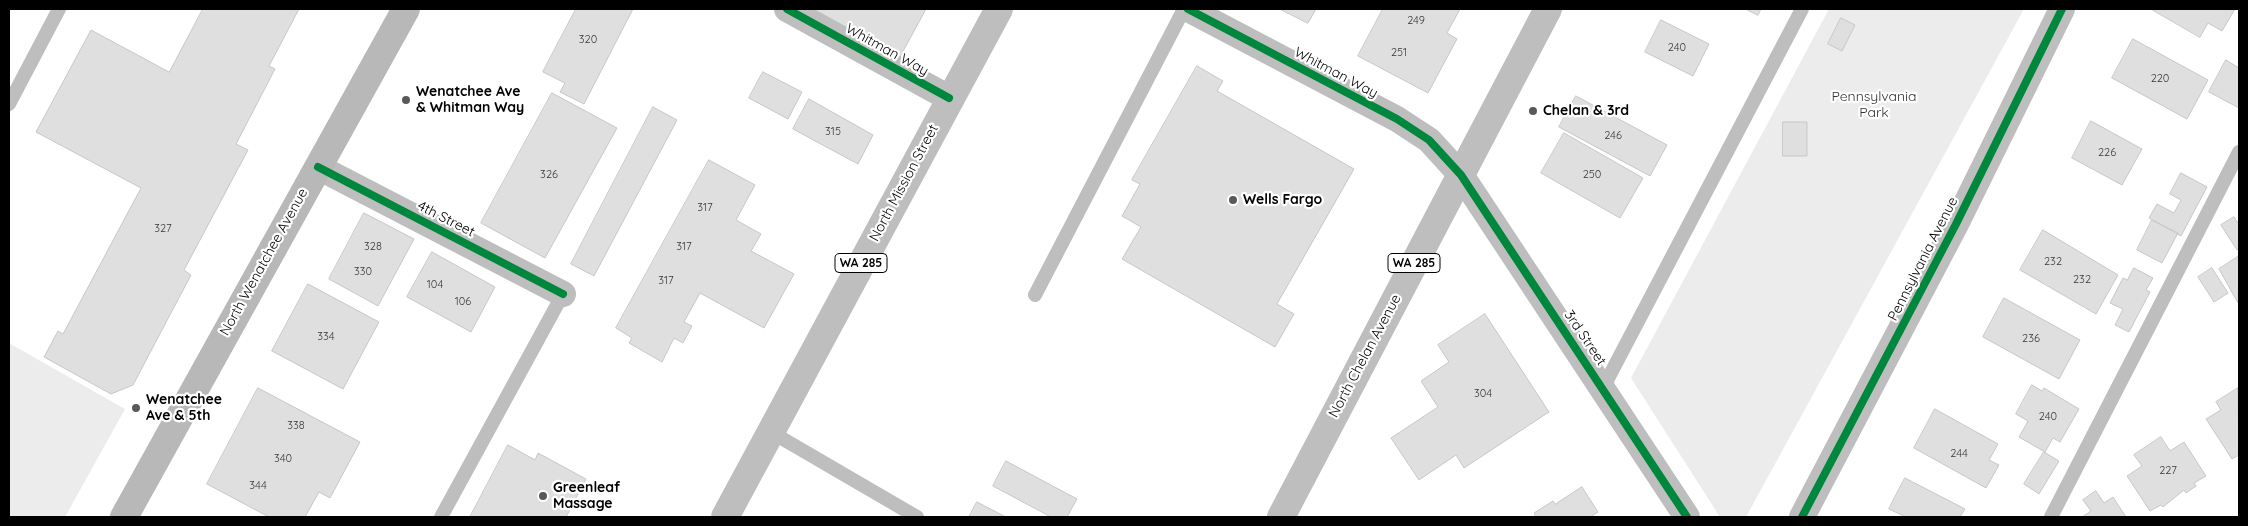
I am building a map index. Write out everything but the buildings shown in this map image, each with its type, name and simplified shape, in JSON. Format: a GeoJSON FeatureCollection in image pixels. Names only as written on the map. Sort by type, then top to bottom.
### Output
{"type":"FeatureCollection","features":[{"type":"Feature","properties":{"kind":"main road","name":"North Wenatchee Avenue"},"geometry":{"type":"LineString","coordinates":[[124,517],[406,9]]}},
{"type":"Feature","properties":{"kind":"main road","name":"North Mission Street"},"geometry":{"type":"LineString","coordinates":[[725,517],[949,98],[999,9]]}},
{"type":"Feature","properties":{"kind":"main road","name":"North Chelan Avenue"},"geometry":{"type":"LineString","coordinates":[[1280,517],[1548,9]]}},
{"type":"Feature","properties":{"kind":"street","name":"Whitman Way"},"geometry":{"type":"LineString","coordinates":[[787,9],[949,98]]}},
{"type":"Feature","properties":{"kind":"street","name":"Whitman Way"},"geometry":{"type":"LineString","coordinates":[[1188,9],[1397,120],[1429,140],[1461,175]]}},
{"type":"Feature","properties":{"kind":"street","name":"Pennsylvania Avenue"},"geometry":{"type":"LineString","coordinates":[[1802,517],[1956,224],[2062,9]]}},
{"type":"Feature","properties":{"kind":"street","name":"4th Street"},"geometry":{"type":"LineString","coordinates":[[318,167],[563,294]]}},
{"type":"Feature","properties":{"kind":"street","name":"3rd Street"},"geometry":{"type":"LineString","coordinates":[[1461,175],[1604,388],[1687,517]]}},
{"type":"Feature","properties":{"kind":"lane"},"geometry":{"type":"LineString","coordinates":[[9,104],[59,9]]}},
{"type":"Feature","properties":{"kind":"lane"},"geometry":{"type":"LineString","coordinates":[[1035,295],[1184,9]]}},
{"type":"Feature","properties":{"kind":"lane"},"geometry":{"type":"LineString","coordinates":[[1604,388],[1802,9]]}},
{"type":"Feature","properties":{"kind":"lane"},"geometry":{"type":"LineString","coordinates":[[2051,517],[2239,152]]}},
{"type":"Feature","properties":{"kind":"lane"},"geometry":{"type":"LineString","coordinates":[[441,517],[563,294]]}},
{"type":"Feature","properties":{"kind":"lane"},"geometry":{"type":"LineString","coordinates":[[770,432],[917,517]]}},
{"type":"Feature","properties":{"kind":"green space","name":"Pennsylvania Park"},"geometry":{"type":"Polygon","coordinates":[[[1829,9],[2024,9],[1746,517],[1720,517],[1631,378],[1829,9]]]}},
{"type":"Feature","properties":{"kind":"green space"},"geometry":{"type":"Polygon","coordinates":[[[9,343],[125,409],[65,517],[9,517],[9,343]]]}},
{"type":"Feature","properties":{"kind":"cycle path"},"geometry":{"type":"LineString","coordinates":[[787,9],[949,98]]}},
{"type":"Feature","properties":{"kind":"cycle path"},"geometry":{"type":"LineString","coordinates":[[1188,9],[1397,119],[1429,140],[1461,175],[1687,517]]}},
{"type":"Feature","properties":{"kind":"cycle path"},"geometry":{"type":"LineString","coordinates":[[1802,517],[1956,224],[2062,9]]}},
{"type":"Feature","properties":{"kind":"cycle path"},"geometry":{"type":"LineString","coordinates":[[318,167],[563,294]]}},
{"type":"Feature","properties":{"kind":"place","name":"Wenatchee Ave & Whitman Way"},"geometry":{"type":"Point","coordinates":[406,100]}},
{"type":"Feature","properties":{"kind":"place","name":"Chelan & 3rd"},"geometry":{"type":"Point","coordinates":[1533,111]}},
{"type":"Feature","properties":{"kind":"place","name":"Wells Fargo"},"geometry":{"type":"Point","coordinates":[1233,200]}},
{"type":"Feature","properties":{"kind":"place","name":"Wenatchee Ave & 5th"},"geometry":{"type":"Point","coordinates":[136,408]}},
{"type":"Feature","properties":{"kind":"place","name":"Greenleaf Massage"},"geometry":{"type":"Point","coordinates":[543,496]}}]}
